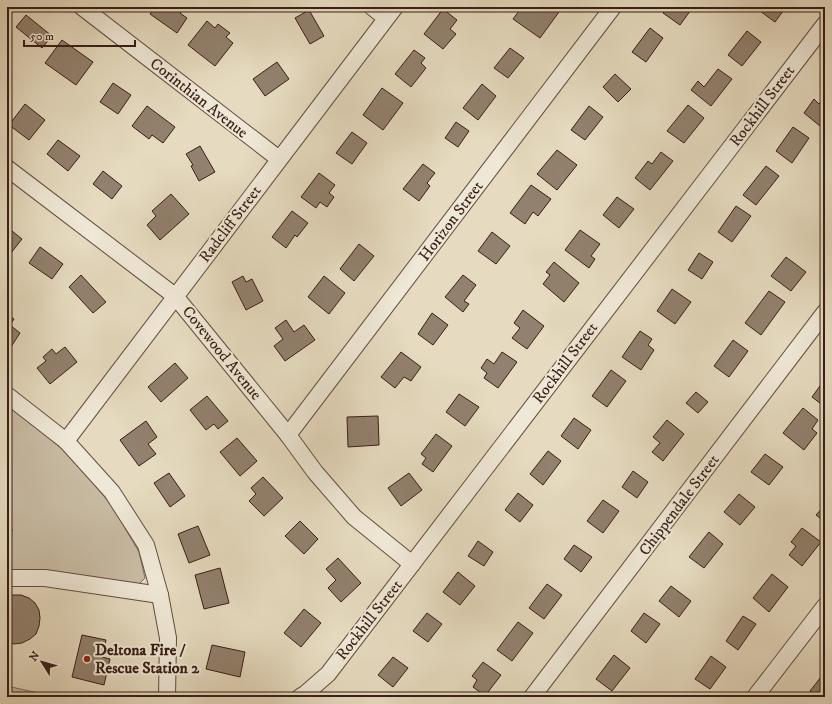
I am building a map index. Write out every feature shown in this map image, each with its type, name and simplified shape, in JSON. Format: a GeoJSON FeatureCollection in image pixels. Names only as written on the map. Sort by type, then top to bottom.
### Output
{"type":"FeatureCollection","features":[{"type":"Feature","properties":{"kind":"street","name":"Corinthian Avenue"},"geometry":{"type":"LineString","coordinates":[[82,7],[279,159]]}},
{"type":"Feature","properties":{"kind":"street"},"geometry":{"type":"LineString","coordinates":[[372,7],[390,12]]}},
{"type":"Feature","properties":{"kind":"street","name":"Horizon Street"},"geometry":{"type":"LineString","coordinates":[[288,435],[613,7]]}},
{"type":"Feature","properties":{"kind":"street","name":"Radcliff Street"},"geometry":{"type":"LineString","coordinates":[[66,440],[390,12]]}},
{"type":"Feature","properties":{"kind":"street","name":"Rockhill Street"},"geometry":{"type":"LineString","coordinates":[[300,697],[328,674],[825,24]]}},
{"type":"Feature","properties":{"kind":"street","name":"Covewood Avenue"},"geometry":{"type":"LineString","coordinates":[[7,168],[175,296],[288,435],[315,472],[354,517],[412,564]]}},
{"type":"Feature","properties":{"kind":"street","name":"Chippendale Street"},"geometry":{"type":"LineString","coordinates":[[532,697],[825,312]]}},
{"type":"Feature","properties":{"kind":"street"},"geometry":{"type":"LineString","coordinates":[[7,395],[66,440],[112,492],[146,546],[160,595],[168,638],[167,697]]}},
{"type":"Feature","properties":{"kind":"street"},"geometry":{"type":"LineString","coordinates":[[7,578],[45,578],[160,595]]}},
{"type":"Feature","properties":{"kind":"street"},"geometry":{"type":"LineString","coordinates":[[755,697],[825,606]]}},
{"type":"Feature","properties":{"kind":"shaded area"},"geometry":{"type":"Polygon","coordinates":[[[7,404],[72,457],[112,506],[139,552],[145,578],[138,585],[7,575],[7,404]]]}},
{"type":"Feature","properties":{"kind":"shaded area"},"geometry":{"type":"Polygon","coordinates":[[[7,686],[56,697],[7,697],[7,686]]]}},
{"type":"Feature","properties":{"kind":"building"},"geometry":{"type":"Polygon","coordinates":[[[155,7],[185,7],[180,13],[187,18],[177,33],[150,14],[155,7]]]}},
{"type":"Feature","properties":{"kind":"building"},"geometry":{"type":"Polygon","coordinates":[[[522,7],[553,7],[559,12],[540,38],[513,19],[522,7]]]}},
{"type":"Feature","properties":{"kind":"building"},"geometry":{"type":"Polygon","coordinates":[[[668,7],[693,7],[680,25],[663,13],[668,7]]]}},
{"type":"Feature","properties":{"kind":"building"},"geometry":{"type":"Polygon","coordinates":[[[763,7],[786,7],[775,22],[760,11],[763,7]]]}},
{"type":"Feature","properties":{"kind":"building"},"geometry":{"type":"Polygon","coordinates":[[[443,9],[457,20],[450,29],[456,34],[443,49],[424,34],[443,9]]]}},
{"type":"Feature","properties":{"kind":"building"},"geometry":{"type":"Polygon","coordinates":[[[309,10],[324,36],[310,44],[295,18],[309,10]]]}},
{"type":"Feature","properties":{"kind":"building"},"geometry":{"type":"Polygon","coordinates":[[[26,15],[52,36],[42,48],[16,27],[26,15]]]}},
{"type":"Feature","properties":{"kind":"building"},"geometry":{"type":"Polygon","coordinates":[[[207,21],[215,28],[218,24],[230,33],[226,37],[233,43],[215,66],[188,45],[207,21]]]}},
{"type":"Feature","properties":{"kind":"building"},"geometry":{"type":"Polygon","coordinates":[[[650,28],[663,38],[646,62],[632,52],[650,28]]]}},
{"type":"Feature","properties":{"kind":"building"},"geometry":{"type":"Polygon","coordinates":[[[747,31],[761,42],[742,66],[728,55],[747,31]]]}},
{"type":"Feature","properties":{"kind":"building"},"geometry":{"type":"Polygon","coordinates":[[[62,40],[93,62],[76,85],[45,63],[62,40]]]}},
{"type":"Feature","properties":{"kind":"building"},"geometry":{"type":"Polygon","coordinates":[[[510,48],[524,58],[508,78],[494,68],[510,48]]]}},
{"type":"Feature","properties":{"kind":"building"},"geometry":{"type":"Polygon","coordinates":[[[414,50],[425,58],[421,63],[426,68],[411,87],[395,74],[414,50]]]}},
{"type":"Feature","properties":{"kind":"building"},"geometry":{"type":"Polygon","coordinates":[[[277,62],[289,79],[265,96],[253,79],[277,62]]]}},
{"type":"Feature","properties":{"kind":"building"},"geometry":{"type":"Polygon","coordinates":[[[718,69],[732,79],[711,106],[691,90],[698,81],[704,87],[718,69]]]}},
{"type":"Feature","properties":{"kind":"building"},"geometry":{"type":"Polygon","coordinates":[[[615,74],[631,89],[618,102],[603,87],[615,74]]]}},
{"type":"Feature","properties":{"kind":"building"},"geometry":{"type":"Polygon","coordinates":[[[113,83],[131,95],[118,114],[100,102],[113,83]]]}},
{"type":"Feature","properties":{"kind":"building"},"geometry":{"type":"Polygon","coordinates":[[[482,84],[496,96],[478,120],[463,108],[482,84]]]}},
{"type":"Feature","properties":{"kind":"building"},"geometry":{"type":"Polygon","coordinates":[[[382,88],[403,103],[383,130],[363,115],[382,88]]]}},
{"type":"Feature","properties":{"kind":"building"},"geometry":{"type":"Polygon","coordinates":[[[825,96],[825,130],[804,113],[814,99],[819,104],[825,96]]]}},
{"type":"Feature","properties":{"kind":"building"},"geometry":{"type":"Polygon","coordinates":[[[25,104],[45,120],[29,140],[9,125],[25,104]]]}},
{"type":"Feature","properties":{"kind":"building"},"geometry":{"type":"Polygon","coordinates":[[[688,105],[704,118],[684,143],[667,131],[688,105]]]}},
{"type":"Feature","properties":{"kind":"building"},"geometry":{"type":"Polygon","coordinates":[[[147,106],[175,127],[163,143],[152,135],[149,139],[132,126],[147,106]]]}},
{"type":"Feature","properties":{"kind":"building"},"geometry":{"type":"Polygon","coordinates":[[[589,106],[603,117],[585,140],[571,130],[589,106]]]}},
{"type":"Feature","properties":{"kind":"building"},"geometry":{"type":"Polygon","coordinates":[[[456,122],[469,131],[458,147],[445,138],[456,122]]]}},
{"type":"Feature","properties":{"kind":"building"},"geometry":{"type":"Polygon","coordinates":[[[793,127],[809,138],[792,163],[776,151],[793,127]]]}},
{"type":"Feature","properties":{"kind":"building"},"geometry":{"type":"Polygon","coordinates":[[[352,132],[367,143],[352,164],[336,153],[352,132]]]}},
{"type":"Feature","properties":{"kind":"building"},"geometry":{"type":"Polygon","coordinates":[[[58,140],[80,156],[68,171],[47,154],[58,140]]]}},
{"type":"Feature","properties":{"kind":"building"},"geometry":{"type":"Polygon","coordinates":[[[200,146],[215,172],[199,181],[191,166],[193,165],[186,154],[200,146]]]}},
{"type":"Feature","properties":{"kind":"building"},"geometry":{"type":"Polygon","coordinates":[[[557,150],[577,165],[557,190],[537,174],[557,150]]]}},
{"type":"Feature","properties":{"kind":"building"},"geometry":{"type":"Polygon","coordinates":[[[661,152],[673,161],[650,190],[635,178],[648,161],[652,164],[661,152]]]}},
{"type":"Feature","properties":{"kind":"building"},"geometry":{"type":"Polygon","coordinates":[[[423,164],[435,173],[427,183],[430,186],[419,201],[403,189],[423,164]]]}},
{"type":"Feature","properties":{"kind":"building"},"geometry":{"type":"Polygon","coordinates":[[[766,166],[779,176],[756,205],[743,195],[766,166]]]}},
{"type":"Feature","properties":{"kind":"building"},"geometry":{"type":"Polygon","coordinates":[[[103,171],[122,186],[112,199],[93,184],[103,171]]]}},
{"type":"Feature","properties":{"kind":"building"},"geometry":{"type":"Polygon","coordinates":[[[319,173],[335,185],[329,193],[334,197],[327,207],[320,202],[316,208],[301,197],[319,173]]]}},
{"type":"Feature","properties":{"kind":"building"},"geometry":{"type":"Polygon","coordinates":[[[531,185],[551,199],[538,216],[533,212],[525,224],[510,213],[531,185]]]}},
{"type":"Feature","properties":{"kind":"building"},"geometry":{"type":"Polygon","coordinates":[[[171,194],[189,214],[160,240],[147,225],[156,216],[152,211],[171,194]]]}},
{"type":"Feature","properties":{"kind":"building"},"geometry":{"type":"Polygon","coordinates":[[[617,197],[634,209],[619,228],[603,215],[617,197]]]}},
{"type":"Feature","properties":{"kind":"building"},"geometry":{"type":"Polygon","coordinates":[[[736,206],[751,216],[732,242],[718,232],[736,206]]]}},
{"type":"Feature","properties":{"kind":"building"},"geometry":{"type":"Polygon","coordinates":[[[292,211],[308,223],[297,237],[295,235],[286,248],[272,237],[292,211]]]}},
{"type":"Feature","properties":{"kind":"building"},"geometry":{"type":"Polygon","coordinates":[[[7,227],[22,239],[11,253],[7,250],[7,227]]]}},
{"type":"Feature","properties":{"kind":"building"},"geometry":{"type":"Polygon","coordinates":[[[580,230],[600,244],[591,256],[595,259],[589,268],[565,250],[580,230]]]}},
{"type":"Feature","properties":{"kind":"building"},"geometry":{"type":"Polygon","coordinates":[[[492,232],[510,246],[496,264],[478,251],[492,232]]]}},
{"type":"Feature","properties":{"kind":"building"},"geometry":{"type":"Polygon","coordinates":[[[359,244],[374,256],[354,281],[340,269],[359,244]]]}},
{"type":"Feature","properties":{"kind":"building"},"geometry":{"type":"Polygon","coordinates":[[[40,247],[63,264],[52,279],[29,263],[40,247]]]}},
{"type":"Feature","properties":{"kind":"building"},"geometry":{"type":"Polygon","coordinates":[[[699,253],[713,262],[702,279],[688,270],[699,253]]]}},
{"type":"Feature","properties":{"kind":"building"},"geometry":{"type":"Polygon","coordinates":[[[786,257],[806,272],[791,291],[771,276],[786,257]]]}},
{"type":"Feature","properties":{"kind":"building"},"geometry":{"type":"Polygon","coordinates":[[[554,262],[579,283],[564,302],[543,284],[550,275],[546,272],[554,262]]]}},
{"type":"Feature","properties":{"kind":"building"},"geometry":{"type":"Polygon","coordinates":[[[81,275],[106,302],[93,313],[69,287],[81,275]]]}},
{"type":"Feature","properties":{"kind":"building"},"geometry":{"type":"Polygon","coordinates":[[[463,275],[476,285],[464,301],[469,304],[463,312],[445,297],[463,275]]]}},
{"type":"Feature","properties":{"kind":"building"},"geometry":{"type":"Polygon","coordinates":[[[243,276],[246,282],[252,279],[263,301],[246,310],[232,282],[243,276]]]}},
{"type":"Feature","properties":{"kind":"building"},"geometry":{"type":"Polygon","coordinates":[[[324,276],[345,293],[329,314],[308,297],[324,276]]]}},
{"type":"Feature","properties":{"kind":"building"},"geometry":{"type":"Polygon","coordinates":[[[672,289],[691,302],[675,324],[657,311],[672,289]]]}},
{"type":"Feature","properties":{"kind":"building"},"geometry":{"type":"Polygon","coordinates":[[[769,291],[785,302],[761,335],[745,323],[769,291]]]}},
{"type":"Feature","properties":{"kind":"building"},"geometry":{"type":"Polygon","coordinates":[[[523,310],[544,326],[527,349],[512,338],[520,328],[514,323],[523,310]]]}},
{"type":"Feature","properties":{"kind":"building"},"geometry":{"type":"Polygon","coordinates":[[[432,313],[448,325],[433,345],[418,334],[432,313]]]}},
{"type":"Feature","properties":{"kind":"building"},"geometry":{"type":"Polygon","coordinates":[[[7,314],[14,319],[10,325],[20,333],[9,350],[7,349],[7,314]]]}},
{"type":"Feature","properties":{"kind":"building"},"geometry":{"type":"Polygon","coordinates":[[[286,320],[294,332],[304,325],[315,340],[285,361],[274,346],[283,339],[275,328],[286,320]]]}},
{"type":"Feature","properties":{"kind":"building"},"geometry":{"type":"Polygon","coordinates":[[[640,331],[652,339],[648,345],[654,350],[641,370],[622,357],[640,331]]]}},
{"type":"Feature","properties":{"kind":"building"},"geometry":{"type":"Polygon","coordinates":[[[733,340],[748,351],[729,377],[714,366],[733,340]]]}},
{"type":"Feature","properties":{"kind":"building"},"geometry":{"type":"Polygon","coordinates":[[[65,347],[77,362],[50,384],[37,368],[46,361],[43,357],[52,349],[56,354],[65,347]]]}},
{"type":"Feature","properties":{"kind":"building"},"geometry":{"type":"Polygon","coordinates":[[[401,352],[421,367],[411,381],[404,377],[395,388],[381,377],[401,352]]]}},
{"type":"Feature","properties":{"kind":"building"},"geometry":{"type":"Polygon","coordinates":[[[502,352],[517,362],[498,388],[484,378],[487,373],[481,368],[487,359],[494,364],[502,352]]]}},
{"type":"Feature","properties":{"kind":"building"},"geometry":{"type":"Polygon","coordinates":[[[175,363],[188,378],[161,402],[148,387],[175,363]]]}},
{"type":"Feature","properties":{"kind":"building"},"geometry":{"type":"Polygon","coordinates":[[[611,370],[626,381],[607,407],[592,396],[611,370]]]}},
{"type":"Feature","properties":{"kind":"building"},"geometry":{"type":"Polygon","coordinates":[[[825,379],[825,407],[812,397],[825,379]]]}},
{"type":"Feature","properties":{"kind":"building"},"geometry":{"type":"Polygon","coordinates":[[[696,392],[708,402],[698,413],[686,403],[696,392]]]}},
{"type":"Feature","properties":{"kind":"building"},"geometry":{"type":"Polygon","coordinates":[[[459,394],[479,407],[465,426],[446,412],[459,394]]]}},
{"type":"Feature","properties":{"kind":"building"},"geometry":{"type":"Polygon","coordinates":[[[207,396],[228,421],[218,429],[214,424],[206,430],[190,410],[207,396]]]}},
{"type":"Feature","properties":{"kind":"building"},"geometry":{"type":"Polygon","coordinates":[[[803,408],[818,420],[812,429],[817,433],[804,450],[783,433],[803,408]]]}},
{"type":"Feature","properties":{"kind":"building"},"geometry":{"type":"Polygon","coordinates":[[[378,416],[379,445],[348,447],[347,417],[378,416]]]}},
{"type":"Feature","properties":{"kind":"building"},"geometry":{"type":"Polygon","coordinates":[[[574,418],[591,430],[578,449],[561,436],[574,418]]]}},
{"type":"Feature","properties":{"kind":"building"},"geometry":{"type":"Polygon","coordinates":[[[667,420],[684,434],[663,461],[652,452],[660,443],[653,437],[667,420]]]}},
{"type":"Feature","properties":{"kind":"building"},"geometry":{"type":"Polygon","coordinates":[[[146,421],[157,437],[148,444],[156,454],[139,466],[120,440],[146,421]]]}},
{"type":"Feature","properties":{"kind":"building"},"geometry":{"type":"Polygon","coordinates":[[[436,434],[452,446],[433,472],[422,464],[426,458],[421,454],[436,434]]]}},
{"type":"Feature","properties":{"kind":"building"},"geometry":{"type":"Polygon","coordinates":[[[237,438],[257,461],[240,476],[220,452],[237,438]]]}},
{"type":"Feature","properties":{"kind":"building"},"geometry":{"type":"Polygon","coordinates":[[[548,451],[561,461],[543,485],[530,474],[548,451]]]}},
{"type":"Feature","properties":{"kind":"building"},"geometry":{"type":"Polygon","coordinates":[[[765,454],[783,467],[769,485],[751,472],[765,454]]]}},
{"type":"Feature","properties":{"kind":"building"},"geometry":{"type":"Polygon","coordinates":[[[633,471],[648,482],[637,498],[622,487],[633,471]]]}},
{"type":"Feature","properties":{"kind":"building"},"geometry":{"type":"Polygon","coordinates":[[[169,473],[185,496],[170,507],[154,483],[169,473]]]}},
{"type":"Feature","properties":{"kind":"building"},"geometry":{"type":"Polygon","coordinates":[[[409,473],[422,490],[401,506],[388,488],[409,473]]]}},
{"type":"Feature","properties":{"kind":"building"},"geometry":{"type":"Polygon","coordinates":[[[263,477],[283,498],[264,516],[249,501],[256,494],[251,488],[263,477]]]}},
{"type":"Feature","properties":{"kind":"building"},"geometry":{"type":"Polygon","coordinates":[[[518,493],[533,505],[520,522],[505,510],[518,493]]]}},
{"type":"Feature","properties":{"kind":"building"},"geometry":{"type":"Polygon","coordinates":[[[739,494],[755,507],[740,525],[724,512],[739,494]]]}},
{"type":"Feature","properties":{"kind":"building"},"geometry":{"type":"Polygon","coordinates":[[[603,500],[619,511],[603,533],[587,521],[603,500]]]}},
{"type":"Feature","properties":{"kind":"building"},"geometry":{"type":"Polygon","coordinates":[[[825,505],[825,522],[816,515],[825,505]]]}},
{"type":"Feature","properties":{"kind":"building"},"geometry":{"type":"Polygon","coordinates":[[[300,521],[318,539],[304,554],[285,536],[300,521]]]}},
{"type":"Feature","properties":{"kind":"building"},"geometry":{"type":"Polygon","coordinates":[[[198,526],[210,555],[189,563],[178,534],[198,526]]]}},
{"type":"Feature","properties":{"kind":"building"},"geometry":{"type":"Polygon","coordinates":[[[7,528],[12,529],[10,544],[7,543],[7,528]]]}},
{"type":"Feature","properties":{"kind":"building"},"geometry":{"type":"Polygon","coordinates":[[[802,528],[821,542],[802,566],[789,555],[796,546],[791,542],[802,528]]]}},
{"type":"Feature","properties":{"kind":"building"},"geometry":{"type":"Polygon","coordinates":[[[709,532],[723,544],[704,568],[689,557],[709,532]]]}},
{"type":"Feature","properties":{"kind":"building"},"geometry":{"type":"Polygon","coordinates":[[[478,541],[493,552],[484,566],[468,556],[478,541]]]}},
{"type":"Feature","properties":{"kind":"building"},"geometry":{"type":"Polygon","coordinates":[[[574,545],[592,557],[581,572],[564,559],[574,545]]]}},
{"type":"Feature","properties":{"kind":"building"},"geometry":{"type":"Polygon","coordinates":[[[338,558],[361,583],[341,602],[328,588],[336,580],[326,569],[338,558]]]}},
{"type":"Feature","properties":{"kind":"building"},"geometry":{"type":"Polygon","coordinates":[[[220,568],[229,603],[204,609],[195,575],[220,568]]]}},
{"type":"Feature","properties":{"kind":"building"},"geometry":{"type":"Polygon","coordinates":[[[458,572],[475,586],[460,605],[443,592],[458,572]]]}},
{"type":"Feature","properties":{"kind":"building"},"geometry":{"type":"Polygon","coordinates":[[[772,574],[788,587],[769,612],[753,598],[772,574]]]}},
{"type":"Feature","properties":{"kind":"building"},"geometry":{"type":"Polygon","coordinates":[[[547,584],[562,595],[544,619],[529,608],[547,584]]]}},
{"type":"Feature","properties":{"kind":"building"},"geometry":{"type":"Polygon","coordinates":[[[671,586],[691,601],[679,617],[659,601],[671,586]]]}},
{"type":"Feature","properties":{"kind":"building"},"geometry":{"type":"Polygon","coordinates":[[[21,595],[29,598],[35,603],[39,610],[40,618],[36,634],[22,643],[14,644],[7,642],[7,597],[21,595]]]}},
{"type":"Feature","properties":{"kind":"building"},"geometry":{"type":"Polygon","coordinates":[[[304,609],[321,623],[301,647],[284,633],[304,609]]]}},
{"type":"Feature","properties":{"kind":"building"},"geometry":{"type":"Polygon","coordinates":[[[427,613],[442,624],[428,642],[413,631],[427,613]]]}},
{"type":"Feature","properties":{"kind":"building"},"geometry":{"type":"Polygon","coordinates":[[[644,613],[660,624],[646,643],[631,631],[644,613]]]}},
{"type":"Feature","properties":{"kind":"building"},"geometry":{"type":"Polygon","coordinates":[[[743,616],[756,624],[738,650],[726,641],[743,616]]]}},
{"type":"Feature","properties":{"kind":"building"},"geometry":{"type":"Polygon","coordinates":[[[518,622],[533,633],[512,661],[497,650],[518,622]]]}},
{"type":"Feature","properties":{"kind":"building"},"geometry":{"type":"Polygon","coordinates":[[[82,635],[106,640],[102,657],[110,659],[104,685],[72,677],[82,635]]]}},
{"type":"Feature","properties":{"kind":"building"},"geometry":{"type":"Polygon","coordinates":[[[212,645],[245,652],[240,677],[206,669],[212,645]]]}},
{"type":"Feature","properties":{"kind":"building"},"geometry":{"type":"Polygon","coordinates":[[[614,655],[630,668],[612,691],[596,679],[614,655]]]}},
{"type":"Feature","properties":{"kind":"building"},"geometry":{"type":"Polygon","coordinates":[[[711,656],[726,667],[710,689],[695,679],[711,656]]]}},
{"type":"Feature","properties":{"kind":"building"},"geometry":{"type":"Polygon","coordinates":[[[393,657],[408,668],[393,687],[378,675],[393,657]]]}},
{"type":"Feature","properties":{"kind":"building"},"geometry":{"type":"Polygon","coordinates":[[[483,662],[501,675],[485,696],[473,687],[477,680],[472,676],[483,662]]]}},
{"type":"Feature","properties":{"kind":"building"},"geometry":{"type":"Polygon","coordinates":[[[821,677],[825,680],[825,697],[817,697],[810,691],[821,677]]]}},
{"type":"Feature","properties":{"kind":"place","name":"Deltona Fire / Rescue Station 2"},"geometry":{"type":"Point","coordinates":[87,659]}}]}
